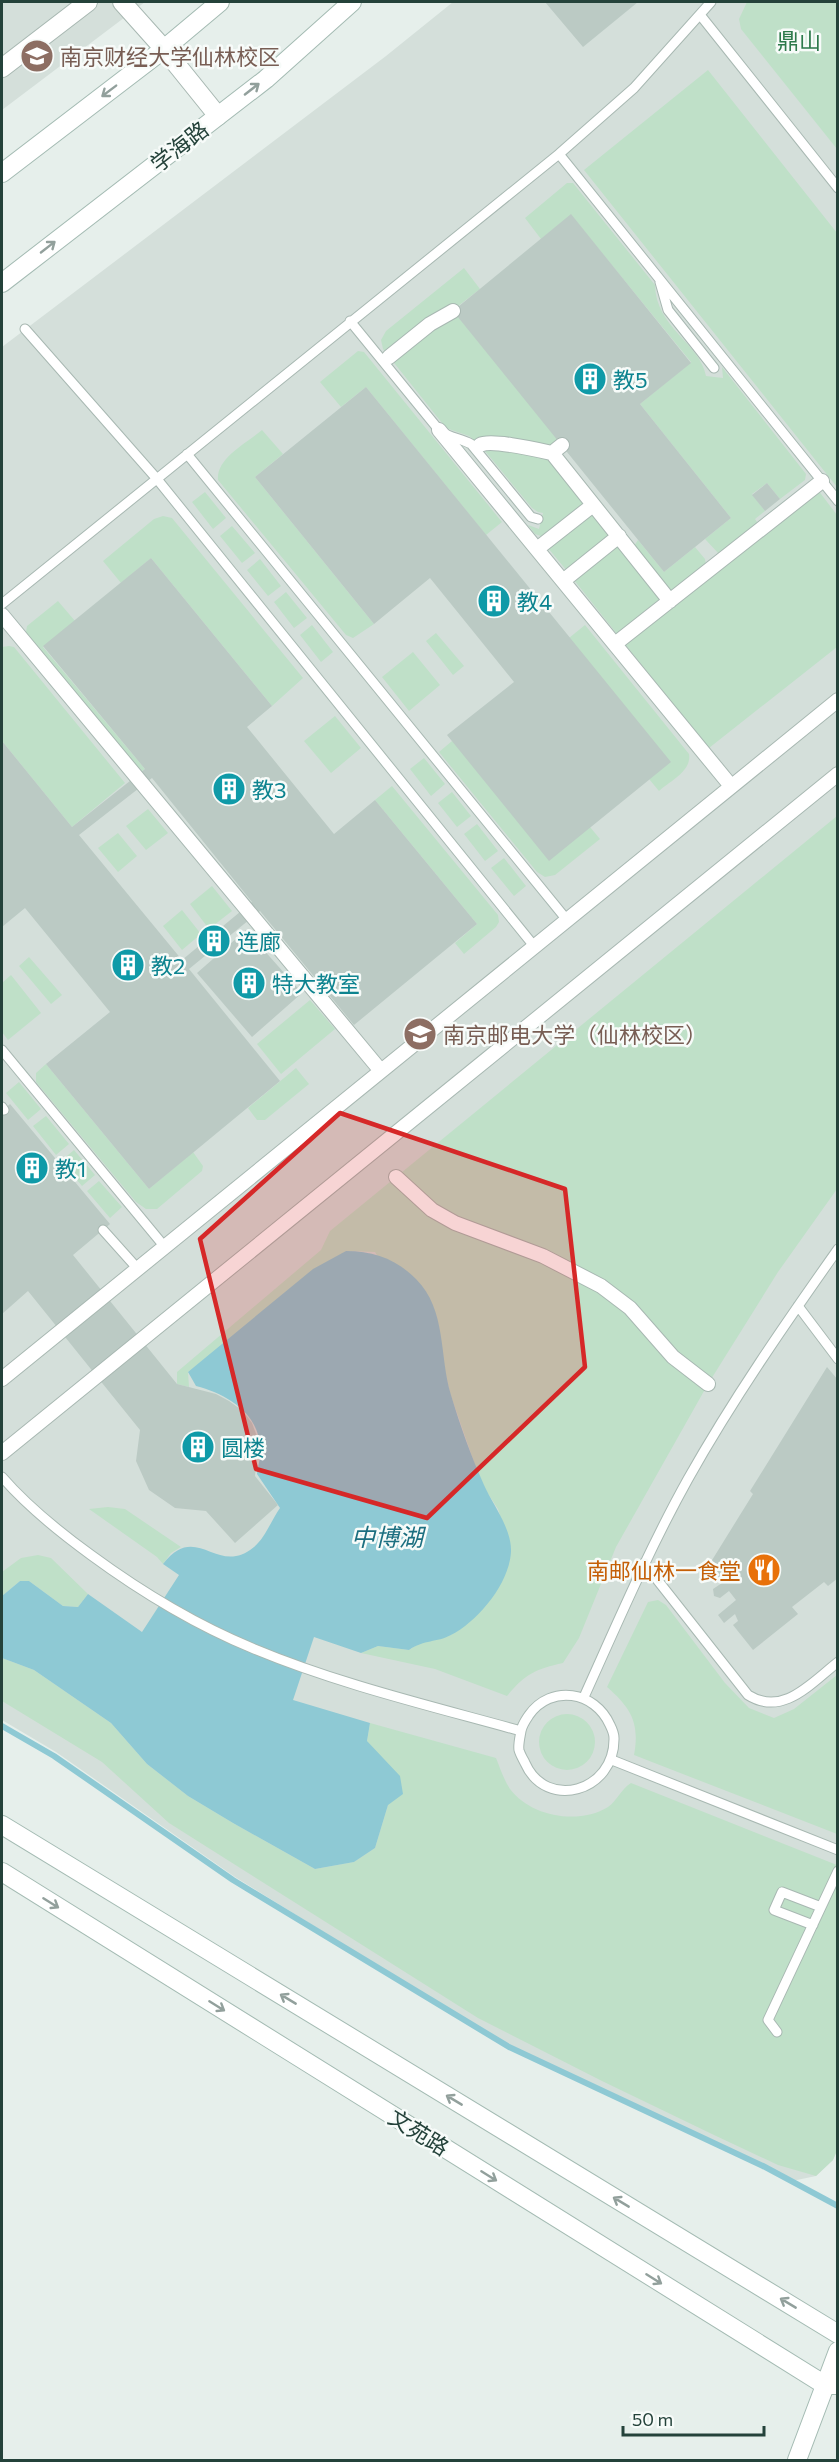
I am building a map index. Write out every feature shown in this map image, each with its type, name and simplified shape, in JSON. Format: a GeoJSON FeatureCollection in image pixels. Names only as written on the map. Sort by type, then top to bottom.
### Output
{"type":"FeatureCollection","features":[{"type":"Feature","properties":{"kind":"main road"},"geometry":{"type":"LineString","coordinates":[[2,68],[88,2]]}},
{"type":"Feature","properties":{"kind":"main road"},"geometry":{"type":"LineString","coordinates":[[122,2],[164,49],[218,116]]}},
{"type":"Feature","properties":{"kind":"main road"},"geometry":{"type":"LineString","coordinates":[[2,173],[164,49],[220,2]]}},
{"type":"Feature","properties":{"kind":"main road","name":"学海路"},"geometry":{"type":"LineString","coordinates":[[2,283],[266,79],[352,2]]}},
{"type":"Feature","properties":{"kind":"main road","name":"文苑路"},"geometry":{"type":"LineString","coordinates":[[2,1825],[837,2334]]}},
{"type":"Feature","properties":{"kind":"main road","name":"文苑路"},"geometry":{"type":"LineString","coordinates":[[2,1872],[831,2385]]}},
{"type":"Feature","properties":{"kind":"main road"},"geometry":{"type":"LineString","coordinates":[[797,2460],[831,2385],[837,2351]]}},
{"type":"Feature","properties":{"kind":"street"},"geometry":{"type":"LineString","coordinates":[[389,357],[430,324],[453,311]]}},
{"type":"Feature","properties":{"kind":"street"},"geometry":{"type":"LineString","coordinates":[[439,430],[731,786]]}},
{"type":"Feature","properties":{"kind":"street"},"geometry":{"type":"LineString","coordinates":[[480,445],[486,441],[557,449],[593,505],[670,601]]}},
{"type":"Feature","properties":{"kind":"street"},"geometry":{"type":"LineString","coordinates":[[615,644],[822,481]]}},
{"type":"Feature","properties":{"kind":"street"},"geometry":{"type":"LineString","coordinates":[[537,549],[593,505]]}},
{"type":"Feature","properties":{"kind":"street"},"geometry":{"type":"LineString","coordinates":[[563,581],[619,537]]}},
{"type":"Feature","properties":{"kind":"street"},"geometry":{"type":"LineString","coordinates":[[2,615],[381,1071]]}},
{"type":"Feature","properties":{"kind":"street"},"geometry":{"type":"LineString","coordinates":[[2,1379],[837,700]]}},
{"type":"Feature","properties":{"kind":"street"},"geometry":{"type":"LineString","coordinates":[[2,1453],[837,774]]}},
{"type":"Feature","properties":{"kind":"street"},"geometry":{"type":"LineString","coordinates":[[396,1177],[432,1210],[455,1222],[543,1256],[601,1286],[630,1308],[673,1357],[708,1384]]}},
{"type":"Feature","properties":{"kind":"lane"},"geometry":{"type":"LineString","coordinates":[[2,604],[560,153],[634,88],[701,16],[711,2]]}},
{"type":"Feature","properties":{"kind":"lane"},"geometry":{"type":"LineString","coordinates":[[701,16],[837,188]]}},
{"type":"Feature","properties":{"kind":"lane"},"geometry":{"type":"LineString","coordinates":[[560,153],[837,501]]}},
{"type":"Feature","properties":{"kind":"lane"},"geometry":{"type":"LineString","coordinates":[[658,277],[668,310],[714,368]]}},
{"type":"Feature","properties":{"kind":"lane"},"geometry":{"type":"LineString","coordinates":[[350,321],[439,430],[449,437],[471,444],[531,517],[538,519]]}},
{"type":"Feature","properties":{"kind":"lane"},"geometry":{"type":"LineString","coordinates":[[25,329],[157,479],[534,946]]}},
{"type":"Feature","properties":{"kind":"lane"},"geometry":{"type":"LineString","coordinates":[[187,454],[567,920]]}},
{"type":"Feature","properties":{"kind":"lane"},"geometry":{"type":"LineString","coordinates":[[2,1050],[164,1246]]}},
{"type":"Feature","properties":{"kind":"lane"},"geometry":{"type":"LineString","coordinates":[[103,1230],[137,1268]]}},
{"type":"Feature","properties":{"kind":"lane"},"geometry":{"type":"LineString","coordinates":[[584,1697],[644,1563],[688,1479],[735,1400],[837,1249]]}},
{"type":"Feature","properties":{"kind":"lane"},"geometry":{"type":"LineString","coordinates":[[798,1306],[837,1359]]}},
{"type":"Feature","properties":{"kind":"lane"},"geometry":{"type":"LineString","coordinates":[[2,1478],[21,1500],[60,1533],[113,1571],[174,1610],[230,1638],[285,1661],[364,1688],[521,1731]]}},
{"type":"Feature","properties":{"kind":"lane"},"geometry":{"type":"LineString","coordinates":[[644,1563],[748,1695],[759,1702],[778,1704],[795,1695],[837,1662]]}},
{"type":"Feature","properties":{"kind":"lane"},"geometry":{"type":"LineString","coordinates":[[559,1695],[584,1697],[604,1712],[615,1735],[612,1760],[597,1780],[574,1791],[550,1788],[529,1773],[519,1750],[522,1725],[536,1705],[559,1695]]}},
{"type":"Feature","properties":{"kind":"lane"},"geometry":{"type":"LineString","coordinates":[[612,1760],[837,1850]]}},
{"type":"Feature","properties":{"kind":"lane"},"geometry":{"type":"LineString","coordinates":[[777,2032],[768,2020],[837,1871]]}},
{"type":"Feature","properties":{"kind":"lane"},"geometry":{"type":"LineString","coordinates":[[813,1925],[774,1910],[782,1892],[821,1908]]}},
{"type":"Feature","properties":{"kind":"highlighted area"},"geometry":{"type":"Polygon","coordinates":[[[340,1113],[565,1189],[585,1367],[427,1518],[256,1469],[200,1239],[340,1113]]]}},
{"type":"Feature","properties":{"kind":"shaded area","name":"南京财经大学仙林校区"},"geometry":{"type":"Polygon","coordinates":[[[2,2],[145,2],[2,110],[2,2]]]}},
{"type":"Feature","properties":{"kind":"shaded area","name":"南京邮电大学（仙林校区）"},"geometry":{"type":"Polygon","coordinates":[[[453,2],[837,2],[838,2148],[833,2160],[816,2176],[792,2181],[509,2047],[235,1877],[56,1752],[2,1720],[2,347],[386,56],[453,2]]]}},
{"type":"Feature","properties":{"kind":"green space","name":"鼎山"},"geometry":{"type":"Polygon","coordinates":[[[747,2],[837,2],[837,149],[741,29],[739,19],[747,2]]]}},
{"type":"Feature","properties":{"kind":"green space"},"geometry":{"type":"Polygon","coordinates":[[[708,70],[837,233],[837,487],[584,170],[708,70]]]}},
{"type":"Feature","properties":{"kind":"green space"},"geometry":{"type":"Polygon","coordinates":[[[567,183],[573,183],[655,285],[657,300],[663,313],[696,354],[706,376],[723,378],[722,367],[806,474],[805,480],[780,499],[767,483],[752,494],[765,511],[755,519],[759,525],[719,554],[705,539],[731,518],[640,404],[691,362],[571,215],[541,239],[525,218],[567,183]]]}},
{"type":"Feature","properties":{"kind":"green space"},"geometry":{"type":"Polygon","coordinates":[[[464,268],[480,289],[453,310],[559,441],[545,451],[584,500],[583,507],[544,537],[535,534],[528,525],[539,529],[543,513],[532,508],[480,445],[469,436],[446,428],[383,349],[381,340],[386,331],[464,268]]]}},
{"type":"Feature","properties":{"kind":"green space"},"geometry":{"type":"Polygon","coordinates":[[[358,351],[364,352],[502,522],[486,535],[366,387],[341,407],[320,382],[358,351]]]}},
{"type":"Feature","properties":{"kind":"green space"},"geometry":{"type":"Polygon","coordinates":[[[262,430],[283,454],[255,477],[374,624],[353,638],[346,635],[218,480],[219,472],[227,458],[262,430]]]}},
{"type":"Feature","properties":{"kind":"green space"},"geometry":{"type":"Polygon","coordinates":[[[818,490],[837,515],[837,647],[709,748],[624,643],[818,490]]]}},
{"type":"Feature","properties":{"kind":"green space"},"geometry":{"type":"Polygon","coordinates":[[[205,492],[226,518],[213,529],[192,502],[205,492]]]}},
{"type":"Feature","properties":{"kind":"green space"},"geometry":{"type":"Polygon","coordinates":[[[593,511],[612,535],[567,571],[548,548],[593,511]]]}},
{"type":"Feature","properties":{"kind":"green space"},"geometry":{"type":"Polygon","coordinates":[[[163,516],[172,518],[303,678],[272,706],[151,558],[121,583],[103,561],[154,519],[163,516]]]}},
{"type":"Feature","properties":{"kind":"green space"},"geometry":{"type":"Polygon","coordinates":[[[232,526],[255,553],[242,563],[220,536],[232,526]]]}},
{"type":"Feature","properties":{"kind":"green space"},"geometry":{"type":"Polygon","coordinates":[[[638,540],[664,572],[695,547],[705,559],[706,565],[669,593],[632,549],[638,540]]]}},
{"type":"Feature","properties":{"kind":"green space"},"geometry":{"type":"Polygon","coordinates":[[[619,544],[662,597],[617,634],[574,580],[619,544]]]}},
{"type":"Feature","properties":{"kind":"green space"},"geometry":{"type":"Polygon","coordinates":[[[260,559],[281,586],[268,596],[247,570],[260,559]]]}},
{"type":"Feature","properties":{"kind":"green space"},"geometry":{"type":"Polygon","coordinates":[[[286,592],[307,618],[294,628],[274,602],[286,592]]]}},
{"type":"Feature","properties":{"kind":"green space"},"geometry":{"type":"Polygon","coordinates":[[[58,601],[75,621],[43,647],[145,769],[139,773],[26,632],[27,626],[58,601]]]}},
{"type":"Feature","properties":{"kind":"green space"},"geometry":{"type":"Polygon","coordinates":[[[312,625],[333,652],[321,662],[300,635],[312,625]]]}},
{"type":"Feature","properties":{"kind":"green space"},"geometry":{"type":"Polygon","coordinates":[[[585,625],[689,754],[684,771],[659,791],[649,779],[569,638],[585,625]]]}},
{"type":"Feature","properties":{"kind":"green space"},"geometry":{"type":"Polygon","coordinates":[[[436,633],[464,666],[453,675],[426,641],[436,633]]]}},
{"type":"Feature","properties":{"kind":"green space"},"geometry":{"type":"Polygon","coordinates":[[[2,647],[14,647],[125,783],[72,827],[2,741],[2,647]]]}},
{"type":"Feature","properties":{"kind":"green space"},"geometry":{"type":"Polygon","coordinates":[[[413,652],[440,685],[409,711],[382,677],[413,652]]]}},
{"type":"Feature","properties":{"kind":"green space"},"geometry":{"type":"Polygon","coordinates":[[[335,716],[361,748],[331,773],[304,741],[335,716]]]}},
{"type":"Feature","properties":{"kind":"green space"},"geometry":{"type":"Polygon","coordinates":[[[452,741],[590,827],[600,839],[555,875],[545,877],[537,872],[439,752],[452,741]]]}},
{"type":"Feature","properties":{"kind":"green space"},"geometry":{"type":"Polygon","coordinates":[[[424,758],[445,784],[431,796],[410,769],[424,758]]]}},
{"type":"Feature","properties":{"kind":"green space"},"geometry":{"type":"Polygon","coordinates":[[[392,786],[498,915],[499,922],[496,927],[464,954],[455,943],[477,924],[375,800],[392,786]]]}},
{"type":"Feature","properties":{"kind":"green space"},"geometry":{"type":"Polygon","coordinates":[[[452,792],[471,816],[457,827],[438,803],[452,792]]]}},
{"type":"Feature","properties":{"kind":"green space"},"geometry":{"type":"Polygon","coordinates":[[[148,809],[168,833],[146,850],[126,826],[148,809]]]}},
{"type":"Feature","properties":{"kind":"green space"},"geometry":{"type":"Polygon","coordinates":[[[837,816],[837,1189],[778,1272],[708,1384],[616,1547],[579,1638],[563,1663],[532,1674],[520,1682],[507,1696],[435,1669],[361,1653],[378,1646],[409,1650],[421,1642],[451,1635],[463,1626],[511,1552],[498,1509],[485,1489],[475,1465],[450,1393],[444,1367],[375,1252],[346,1251],[188,1372],[189,1387],[177,1384],[177,1372],[321,1250],[330,1231],[837,816]]]}},
{"type":"Feature","properties":{"kind":"green space"},"geometry":{"type":"Polygon","coordinates":[[[477,824],[498,851],[485,861],[464,834],[477,824]]]}},
{"type":"Feature","properties":{"kind":"green space"},"geometry":{"type":"Polygon","coordinates":[[[118,833],[137,856],[118,872],[98,848],[118,833]]]}},
{"type":"Feature","properties":{"kind":"green space"},"geometry":{"type":"Polygon","coordinates":[[[504,858],[526,886],[514,896],[491,868],[504,858]]]}},
{"type":"Feature","properties":{"kind":"green space"},"geometry":{"type":"Polygon","coordinates":[[[212,886],[232,911],[209,929],[190,904],[212,886]]]}},
{"type":"Feature","properties":{"kind":"green space"},"geometry":{"type":"Polygon","coordinates":[[[182,910],[201,934],[182,950],[163,926],[182,910]]]}},
{"type":"Feature","properties":{"kind":"green space"},"geometry":{"type":"Polygon","coordinates":[[[29,957],[62,995],[51,1004],[19,966],[29,957]]]}},
{"type":"Feature","properties":{"kind":"green space"},"geometry":{"type":"Polygon","coordinates":[[[11,975],[41,1013],[8,1040],[2,1032],[2,983],[11,975]]]}},
{"type":"Feature","properties":{"kind":"green space"},"geometry":{"type":"Polygon","coordinates":[[[310,1000],[335,1029],[281,1074],[257,1044],[310,1000]]]}},
{"type":"Feature","properties":{"kind":"green space"},"geometry":{"type":"Polygon","coordinates":[[[46,1064],[149,1189],[193,1152],[203,1166],[202,1171],[157,1209],[146,1209],[136,1202],[36,1082],[36,1073],[46,1064]]]}},
{"type":"Feature","properties":{"kind":"green space"},"geometry":{"type":"Polygon","coordinates":[[[296,1068],[309,1084],[265,1120],[257,1120],[248,1108],[296,1068]]]}},
{"type":"Feature","properties":{"kind":"green space"},"geometry":{"type":"Polygon","coordinates":[[[19,1082],[41,1109],[28,1120],[6,1093],[19,1082]]]}},
{"type":"Feature","properties":{"kind":"green space"},"geometry":{"type":"Polygon","coordinates":[[[46,1116],[69,1144],[56,1155],[33,1126],[46,1116]]]}},
{"type":"Feature","properties":{"kind":"green space"},"geometry":{"type":"Polygon","coordinates":[[[74,1150],[95,1175],[82,1186],[61,1161],[74,1150]]]}},
{"type":"Feature","properties":{"kind":"green space"},"geometry":{"type":"Polygon","coordinates":[[[99,1181],[122,1207],[110,1218],[87,1191],[99,1181]]]}},
{"type":"Feature","properties":{"kind":"green space"},"geometry":{"type":"Polygon","coordinates":[[[108,1507],[125,1509],[181,1547],[171,1553],[163,1564],[157,1557],[89,1509],[108,1507]]]}},
{"type":"Feature","properties":{"kind":"green space"},"geometry":{"type":"Polygon","coordinates":[[[38,1555],[51,1558],[88,1594],[78,1607],[63,1606],[29,1581],[20,1581],[2,1596],[2,1572],[21,1558],[38,1555]]]}},
{"type":"Feature","properties":{"kind":"green space"},"geometry":{"type":"Polygon","coordinates":[[[658,1600],[666,1605],[725,1683],[749,1708],[774,1718],[794,1709],[837,1675],[837,1834],[634,1755],[636,1734],[632,1717],[628,1709],[607,1687],[648,1602],[658,1600]]]}},
{"type":"Feature","properties":{"kind":"green space"},"geometry":{"type":"Polygon","coordinates":[[[2,1658],[34,1670],[111,1723],[147,1764],[188,1796],[315,1869],[354,1862],[375,1848],[388,1805],[367,1741],[370,1723],[496,1758],[510,1789],[519,1799],[543,1812],[570,1817],[596,1813],[608,1807],[631,1783],[837,1865],[838,2148],[833,2160],[816,2176],[778,2165],[602,2081],[478,2018],[169,1823],[102,1762],[2,1701],[2,1658]]]}},
{"type":"Feature","properties":{"kind":"green space"},"geometry":{"type":"Polygon","coordinates":[[[567,1714],[587,1722],[595,1742],[587,1762],[567,1770],[547,1762],[539,1742],[547,1722],[567,1714]]]}},
{"type":"Feature","properties":{"kind":"water","name":"中博湖"},"geometry":{"type":"Polygon","coordinates":[[[346,1251],[366,1253],[392,1261],[416,1279],[426,1291],[438,1319],[447,1380],[458,1418],[479,1474],[505,1526],[511,1552],[505,1576],[498,1589],[471,1621],[451,1635],[420,1644],[409,1650],[378,1646],[361,1653],[314,1637],[293,1700],[370,1723],[367,1741],[400,1776],[403,1794],[388,1805],[375,1848],[354,1862],[315,1869],[188,1796],[147,1764],[111,1723],[34,1670],[2,1658],[2,1596],[20,1581],[29,1581],[63,1606],[78,1607],[88,1594],[142,1632],[179,1575],[163,1564],[175,1552],[186,1547],[197,1547],[229,1557],[241,1555],[258,1543],[280,1508],[257,1474],[260,1441],[256,1429],[242,1409],[221,1395],[196,1386],[188,1372],[313,1269],[346,1251]]]}},
{"type":"Feature","properties":{"kind":"building"},"geometry":{"type":"Polygon","coordinates":[[[545,2],[638,2],[583,47],[545,2]]]}},
{"type":"Feature","properties":{"kind":"building","name":"教5"},"geometry":{"type":"Polygon","coordinates":[[[571,214],[691,363],[640,404],[731,518],[664,572],[453,311],[571,214]]]}},
{"type":"Feature","properties":{"kind":"building","name":"教4"},"geometry":{"type":"Polygon","coordinates":[[[366,387],[671,762],[549,861],[447,735],[514,682],[430,578],[374,624],[255,477],[366,387]]]}},
{"type":"Feature","properties":{"kind":"building"},"geometry":{"type":"Polygon","coordinates":[[[767,483],[780,499],[765,511],[752,495],[767,483]]]}},
{"type":"Feature","properties":{"kind":"building"},"geometry":{"type":"Polygon","coordinates":[[[151,558],[272,706],[247,727],[334,834],[375,800],[477,924],[354,1025],[260,911],[189,969],[280,1081],[149,1189],[46,1064],[110,1012],[25,908],[2,927],[2,741],[72,827],[145,769],[43,646],[151,558]],[[152,778],[79,835],[182,960],[252,902],[152,778]]]}},
{"type":"Feature","properties":{"kind":"building","name":"特大教室"},"geometry":{"type":"Polygon","coordinates":[[[246,930],[302,993],[252,1037],[197,973],[246,930]]]}},
{"type":"Feature","properties":{"kind":"building"},"geometry":{"type":"Polygon","coordinates":[[[10,1104],[110,1224],[73,1255],[177,1384],[216,1394],[243,1411],[252,1423],[258,1439],[255,1476],[278,1505],[235,1543],[206,1511],[175,1508],[149,1490],[136,1461],[140,1430],[28,1291],[2,1314],[2,1111],[10,1104]]]}},
{"type":"Feature","properties":{"kind":"building"},"geometry":{"type":"Polygon","coordinates":[[[827,1367],[838,1380],[838,1578],[828,1586],[824,1582],[792,1607],[798,1614],[753,1650],[733,1625],[738,1621],[735,1614],[724,1623],[718,1615],[736,1600],[729,1591],[720,1598],[714,1596],[713,1589],[722,1583],[709,1565],[753,1494],[750,1491],[827,1367]]]}},
{"type":"Feature","properties":{"kind":"waterway"},"geometry":{"type":"LineString","coordinates":[[2,1726],[54,1756],[233,1880],[509,2047],[763,2166],[838,2206]]}},
{"type":"Feature","properties":{"kind":"place","name":"南京财经大学仙林校区"},"geometry":{"type":"Point","coordinates":[37,56]}},
{"type":"Feature","properties":{"kind":"place","name":"教5"},"geometry":{"type":"Point","coordinates":[590,379]}},
{"type":"Feature","properties":{"kind":"place","name":"教4"},"geometry":{"type":"Point","coordinates":[494,601]}},
{"type":"Feature","properties":{"kind":"place","name":"教3"},"geometry":{"type":"Point","coordinates":[229,789]}},
{"type":"Feature","properties":{"kind":"place","name":"连廊"},"geometry":{"type":"Point","coordinates":[214,941]}},
{"type":"Feature","properties":{"kind":"place","name":"教2"},"geometry":{"type":"Point","coordinates":[128,965]}},
{"type":"Feature","properties":{"kind":"place","name":"特大教室"},"geometry":{"type":"Point","coordinates":[249,983]}},
{"type":"Feature","properties":{"kind":"place","name":"南京邮电大学（仙林校区）"},"geometry":{"type":"Point","coordinates":[420,1034]}},
{"type":"Feature","properties":{"kind":"place","name":"教1"},"geometry":{"type":"Point","coordinates":[32,1168]}},
{"type":"Feature","properties":{"kind":"place","name":"圆楼"},"geometry":{"type":"Point","coordinates":[198,1447]}},
{"type":"Feature","properties":{"kind":"place","name":"南邮仙林一食堂"},"geometry":{"type":"Point","coordinates":[764,1570]}}]}
